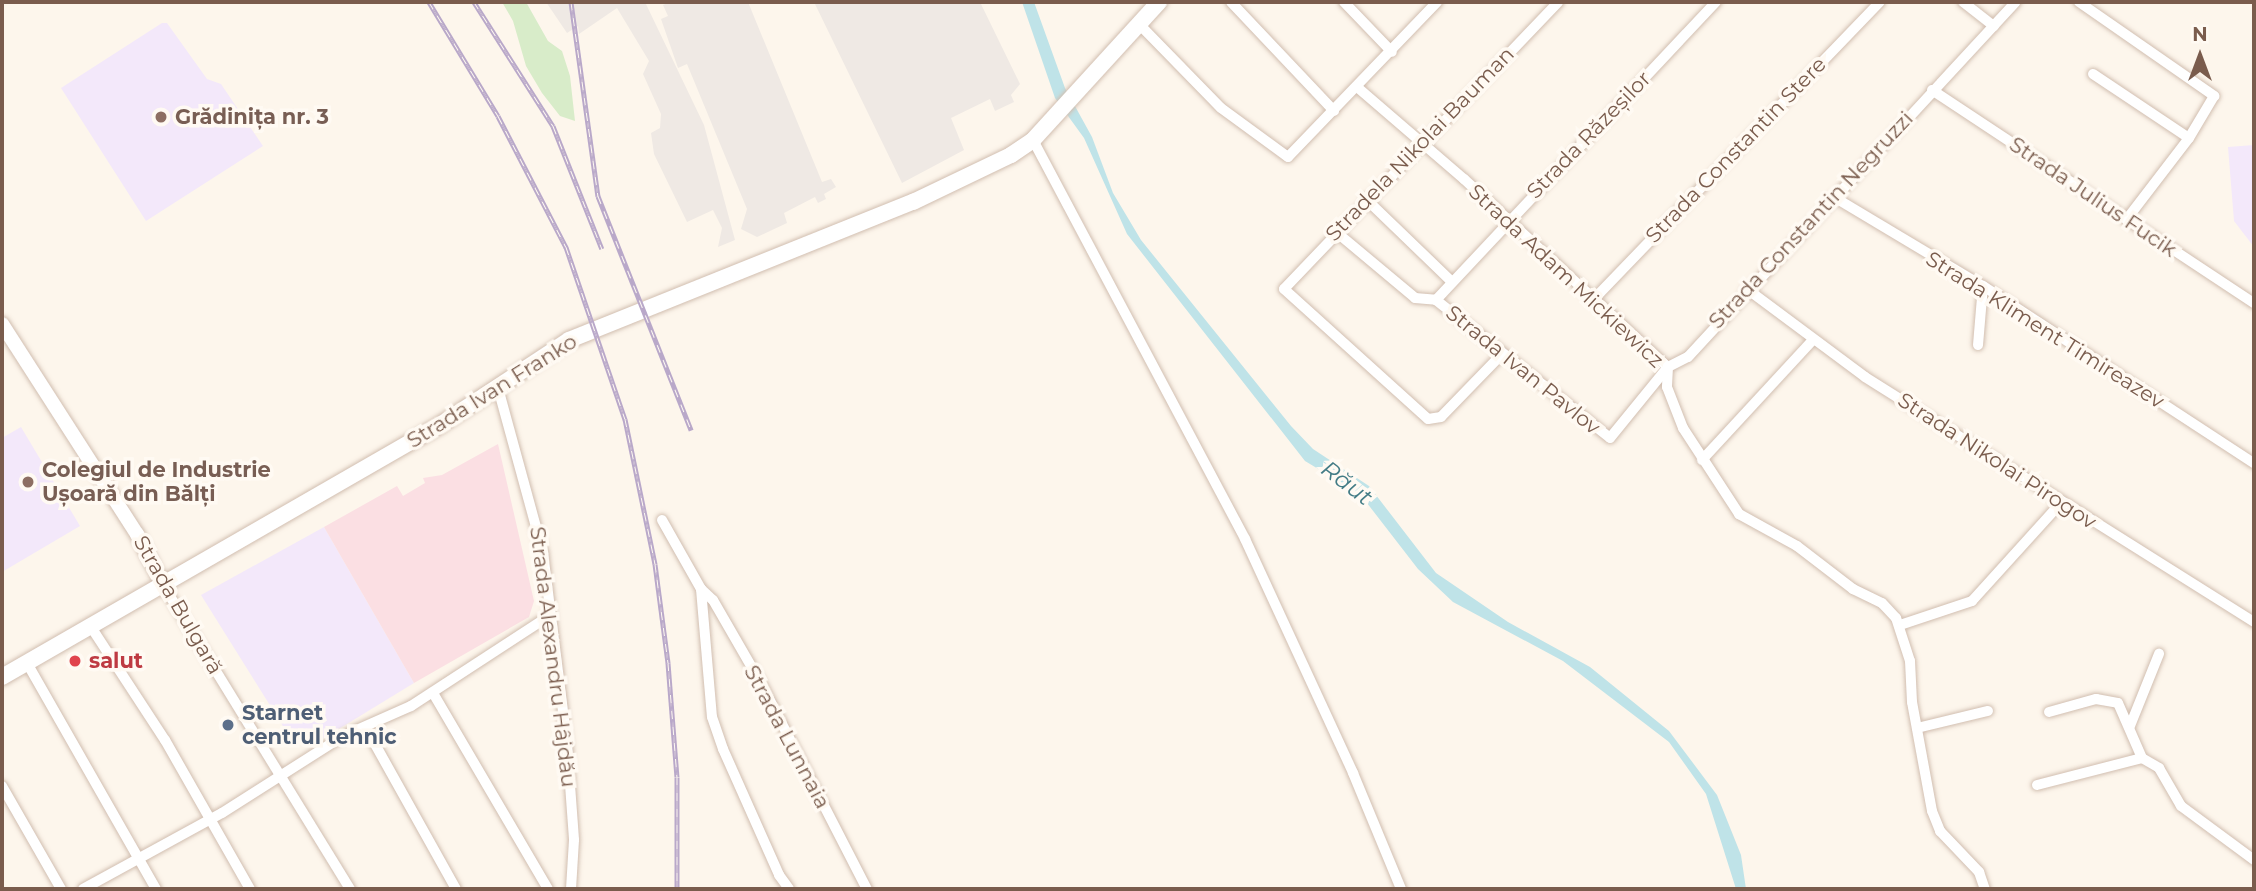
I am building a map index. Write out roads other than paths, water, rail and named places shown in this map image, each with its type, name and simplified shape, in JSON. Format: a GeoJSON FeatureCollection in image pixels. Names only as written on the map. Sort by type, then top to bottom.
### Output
{"type":"FeatureCollection","features":[{"type":"Feature","properties":{"kind":"main road","name":"Strada Ivan Franko"},"geometry":{"type":"LineString","coordinates":[[2,677],[498,388],[569,340],[913,202],[991,165],[1033,140],[1159,2]]}},
{"type":"Feature","properties":{"kind":"street"},"geometry":{"type":"LineString","coordinates":[[1231,2],[1334,111]]}},
{"type":"Feature","properties":{"kind":"street"},"geometry":{"type":"LineString","coordinates":[[1344,2],[1392,52]]}},
{"type":"Feature","properties":{"kind":"street"},"geometry":{"type":"LineString","coordinates":[[1139,23],[1221,108],[1287,157],[1392,52],[1437,2]]}},
{"type":"Feature","properties":{"kind":"street","name":"Stradela Nikolai Bauman"},"geometry":{"type":"LineString","coordinates":[[1501,355],[1441,417],[1427,419],[1284,289],[1335,231],[1558,2]]}},
{"type":"Feature","properties":{"kind":"street","name":"Strada Răzeșilor"},"geometry":{"type":"LineString","coordinates":[[1436,300],[1508,220],[1716,2]]}},
{"type":"Feature","properties":{"kind":"street","name":"Strada Constantin Stere"},"geometry":{"type":"LineString","coordinates":[[1594,299],[1880,2]]}},
{"type":"Feature","properties":{"kind":"street"},"geometry":{"type":"LineString","coordinates":[[1963,2],[1994,26]]}},
{"type":"Feature","properties":{"kind":"street","name":"Strada Constantin Negruzzi"},"geometry":{"type":"LineString","coordinates":[[1610,438],[1668,367],[1688,356],[1747,289],[2016,2]]}},
{"type":"Feature","properties":{"kind":"street"},"geometry":{"type":"LineString","coordinates":[[2079,2],[2213,94],[2213,101],[2189,138],[2126,220]]}},
{"type":"Feature","properties":{"kind":"street"},"geometry":{"type":"LineString","coordinates":[[2093,74],[2189,138]]}},
{"type":"Feature","properties":{"kind":"street","name":"Strada Adam Mickiewicz"},"geometry":{"type":"LineString","coordinates":[[1357,87],[1508,220],[1668,367],[1671,397],[1702,460],[1739,514],[1797,546],[1853,589],[1882,603],[1900,625],[1910,661],[1917,728],[1936,821],[1979,872],[1985,889]]}},
{"type":"Feature","properties":{"kind":"street","name":"Strada Julius Fucik"},"geometry":{"type":"LineString","coordinates":[[1932,90],[2254,303]]}},
{"type":"Feature","properties":{"kind":"street"},"geometry":{"type":"LineString","coordinates":[[1033,140],[1245,539],[1353,773],[1401,889]]}},
{"type":"Feature","properties":{"kind":"street","name":"Strada Kliment Timireazev"},"geometry":{"type":"LineString","coordinates":[[1835,197],[1983,286],[2254,463]]}},
{"type":"Feature","properties":{"kind":"street","name":"Strada Ivan Pavlov"},"geometry":{"type":"LineString","coordinates":[[1366,199],[1451,281]]}},
{"type":"Feature","properties":{"kind":"street","name":"Strada Ivan Pavlov"},"geometry":{"type":"LineString","coordinates":[[1335,231],[1415,298],[1436,300],[1501,355],[1610,438]]}},
{"type":"Feature","properties":{"kind":"street"},"geometry":{"type":"LineString","coordinates":[[1978,345],[1983,286]]}},
{"type":"Feature","properties":{"kind":"street","name":"Strada Nikolai Pirogov"},"geometry":{"type":"LineString","coordinates":[[1747,289],[1812,341],[2061,503],[2254,622]]}},
{"type":"Feature","properties":{"kind":"street","name":"Strada Bulgară"},"geometry":{"type":"LineString","coordinates":[[2,324],[137,534],[163,584],[276,775],[350,889]]}},
{"type":"Feature","properties":{"kind":"street"},"geometry":{"type":"LineString","coordinates":[[1702,460],[1812,341]]}},
{"type":"Feature","properties":{"kind":"street","name":"Strada Alexandru Hâjdău"},"geometry":{"type":"LineString","coordinates":[[498,388],[534,511],[572,803],[571,889]]}},
{"type":"Feature","properties":{"kind":"street"},"geometry":{"type":"LineString","coordinates":[[1900,625],[1972,601],[2061,503]]}},
{"type":"Feature","properties":{"kind":"street","name":"Strada Lunnaia"},"geometry":{"type":"LineString","coordinates":[[662,520],[701,589],[713,600],[761,683],[867,889]]}},
{"type":"Feature","properties":{"kind":"street"},"geometry":{"type":"LineString","coordinates":[[701,589],[712,717],[779,875],[789,889]]}},
{"type":"Feature","properties":{"kind":"street"},"geometry":{"type":"LineString","coordinates":[[83,889],[209,821],[276,775],[433,693],[549,616]]}},
{"type":"Feature","properties":{"kind":"street"},"geometry":{"type":"LineString","coordinates":[[91,627],[159,730],[250,889]]}},
{"type":"Feature","properties":{"kind":"street"},"geometry":{"type":"LineString","coordinates":[[2130,726],[2159,654]]}},
{"type":"Feature","properties":{"kind":"street"},"geometry":{"type":"LineString","coordinates":[[27,663],[156,889]]}},
{"type":"Feature","properties":{"kind":"street"},"geometry":{"type":"LineString","coordinates":[[433,693],[548,889]]}},
{"type":"Feature","properties":{"kind":"street"},"geometry":{"type":"LineString","coordinates":[[2049,712],[2108,699],[2118,703],[2142,758],[2159,768],[2186,811],[2254,859]]}},
{"type":"Feature","properties":{"kind":"street"},"geometry":{"type":"LineString","coordinates":[[1917,728],[1988,711]]}},
{"type":"Feature","properties":{"kind":"street"},"geometry":{"type":"LineString","coordinates":[[366,728],[456,889]]}},
{"type":"Feature","properties":{"kind":"street"},"geometry":{"type":"LineString","coordinates":[[2037,785],[2142,758]]}},
{"type":"Feature","properties":{"kind":"street"},"geometry":{"type":"LineString","coordinates":[[2,786],[61,889]]}},
{"type":"Feature","properties":{"kind":"street"},"geometry":{"type":"LineString","coordinates":[[777,889],[779,875]]}},
{"type":"Feature","properties":{"kind":"water","name":"Răut"},"geometry":{"type":"Polygon","coordinates":[[[1022,2],[1034,2],[1065,88],[1092,137],[1113,193],[1141,240],[1291,426],[1313,449],[1369,486],[1436,573],[1508,622],[1590,667],[1669,731],[1717,795],[1741,855],[1746,889],[1736,889],[1706,794],[1669,742],[1563,661],[1453,602],[1418,569],[1360,494],[1305,461],[1127,234],[1084,138],[1055,98],[1022,2]]]}},
{"type":"Feature","properties":{"kind":"railway"},"geometry":{"type":"LineString","coordinates":[[429,2],[498,116],[566,247],[625,419],[655,564],[668,663],[677,777],[677,889]]}},
{"type":"Feature","properties":{"kind":"railway"},"geometry":{"type":"LineString","coordinates":[[474,2],[553,126],[602,249]]}},
{"type":"Feature","properties":{"kind":"railway"},"geometry":{"type":"LineString","coordinates":[[571,2],[598,196],[691,430]]}},
{"type":"Feature","properties":{"kind":"place","name":"Grădinița nr. 3"},"geometry":{"type":"Point","coordinates":[161,117]}},
{"type":"Feature","properties":{"kind":"place","name":"Colegiul de Industrie Ușoară din Bălți"},"geometry":{"type":"Point","coordinates":[28,482]}},
{"type":"Feature","properties":{"kind":"place","name":"salut"},"geometry":{"type":"Point","coordinates":[75,661]}},
{"type":"Feature","properties":{"kind":"place","name":"Starnet centrul tehnic"},"geometry":{"type":"Point","coordinates":[228,725]}}]}
